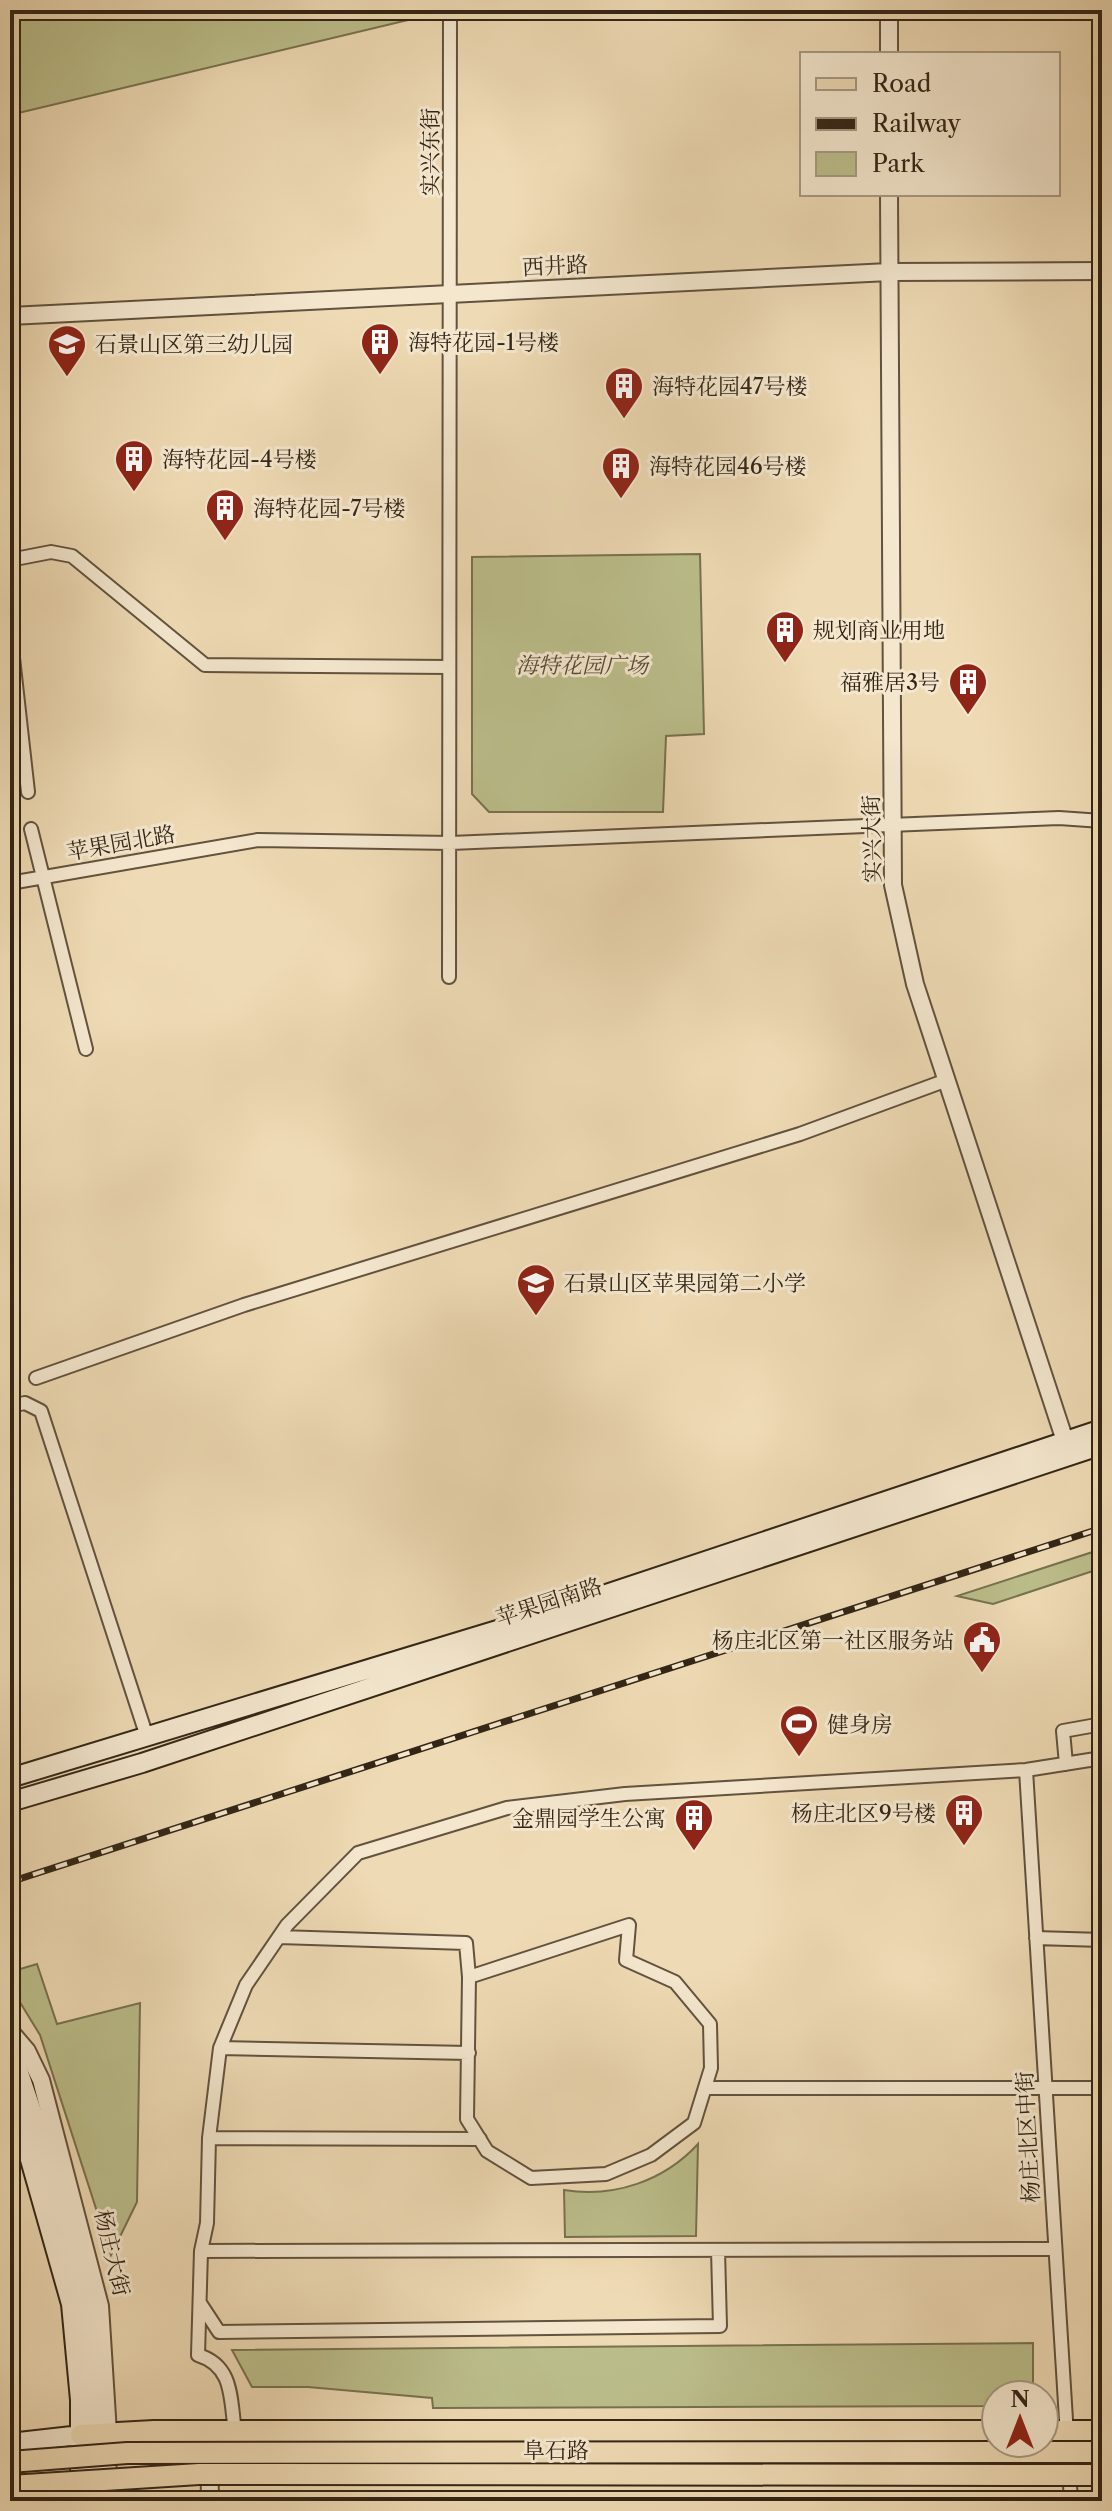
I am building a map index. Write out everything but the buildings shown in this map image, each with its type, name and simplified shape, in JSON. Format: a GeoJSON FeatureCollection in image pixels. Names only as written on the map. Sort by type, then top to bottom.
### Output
{"type":"FeatureCollection","features":[{"type":"Feature","properties":{"kind":"main road","name":"苹果园南路"},"geometry":{"type":"LineString","coordinates":[[10,1802],[142,1763],[1068,1448],[1102,1429]]}},
{"type":"Feature","properties":{"kind":"main road","name":"苹果园南路"},"geometry":{"type":"LineString","coordinates":[[10,1778],[507,1627],[1068,1448],[1102,1445]]}},
{"type":"Feature","properties":{"kind":"main road","name":"杨庄大街"},"geometry":{"type":"LineString","coordinates":[[10,2046],[44,2147],[86,2310],[94,2434],[79,2501]]}},
{"type":"Feature","properties":{"kind":"main road","name":"杨庄大街"},"geometry":{"type":"LineString","coordinates":[[10,2089],[71,2304],[94,2434]]}},
{"type":"Feature","properties":{"kind":"main road","name":"阜石路"},"geometry":{"type":"LineString","coordinates":[[10,2443],[94,2434],[209,2431],[980,2431]]}},
{"type":"Feature","properties":{"kind":"main road"},"geometry":{"type":"LineString","coordinates":[[1060,2431],[1102,2431]]}},
{"type":"Feature","properties":{"kind":"main road"},"geometry":{"type":"LineString","coordinates":[[92,2501],[94,2434]]}},
{"type":"Feature","properties":{"kind":"main road","name":"阜石路"},"geometry":{"type":"LineString","coordinates":[[10,2462],[127,2453],[1102,2452]]}},
{"type":"Feature","properties":{"kind":"main road","name":"阜石路"},"geometry":{"type":"LineString","coordinates":[[10,2486],[199,2474],[1102,2475]]}},
{"type":"Feature","properties":{"kind":"street","name":"实兴东街"},"geometry":{"type":"LineString","coordinates":[[449,977],[450,10]]}},
{"type":"Feature","properties":{"kind":"street"},"geometry":{"type":"LineString","coordinates":[[889,10],[889,52]]}},
{"type":"Feature","properties":{"kind":"street","name":"实兴大街"},"geometry":{"type":"LineString","coordinates":[[889,196],[893,885],[900,928],[947,1080],[1068,1448]]}},
{"type":"Feature","properties":{"kind":"street","name":"西井路"},"geometry":{"type":"LineString","coordinates":[[10,316],[889,272],[1102,271]]}},
{"type":"Feature","properties":{"kind":"street"},"geometry":{"type":"LineString","coordinates":[[10,566],[15,559],[51,552],[72,556],[205,665],[449,667]]}},
{"type":"Feature","properties":{"kind":"street"},"geometry":{"type":"LineString","coordinates":[[10,631],[28,792]]}},
{"type":"Feature","properties":{"kind":"street","name":"苹果园北路"},"geometry":{"type":"LineString","coordinates":[[10,883],[238,842],[287,839],[451,843],[1059,818],[1102,821]]}},
{"type":"Feature","properties":{"kind":"street"},"geometry":{"type":"LineString","coordinates":[[31,829],[40,878],[86,1049]]}},
{"type":"Feature","properties":{"kind":"street"},"geometry":{"type":"LineString","coordinates":[[36,1378],[244,1305],[800,1134],[947,1080]]}},
{"type":"Feature","properties":{"kind":"street"},"geometry":{"type":"LineString","coordinates":[[10,1406],[25,1403],[41,1411],[147,1737]]}},
{"type":"Feature","properties":{"kind":"street"},"geometry":{"type":"LineString","coordinates":[[1066,1764],[1063,1731],[1102,1724]]}},
{"type":"Feature","properties":{"kind":"street"},"geometry":{"type":"LineString","coordinates":[[235,2431],[227,2374],[214,2360],[198,2355],[209,2138],[220,2048],[246,1985],[279,1937],[358,1853],[507,1808],[625,1794],[1026,1770],[1102,1758]]}},
{"type":"Feature","properties":{"kind":"street","name":"杨庄北区中街"},"geometry":{"type":"LineString","coordinates":[[1026,1770],[1054,2249],[1054,2379]]}},
{"type":"Feature","properties":{"kind":"street"},"geometry":{"type":"LineString","coordinates":[[279,1937],[466,1943],[469,1977],[467,2119],[487,2151],[531,2178],[606,2174],[651,2155],[694,2123],[711,2068],[710,2024],[675,1982],[626,1960],[629,1925],[469,1977]]}},
{"type":"Feature","properties":{"kind":"street"},"geometry":{"type":"LineString","coordinates":[[1036,1938],[1102,1940]]}},
{"type":"Feature","properties":{"kind":"street","name":"杨庄大街"},"geometry":{"type":"LineString","coordinates":[[10,2031],[27,2051],[41,2080],[94,2275],[100,2306],[94,2434],[107,2501]]}},
{"type":"Feature","properties":{"kind":"street"},"geometry":{"type":"LineString","coordinates":[[220,2048],[469,2053]]}},
{"type":"Feature","properties":{"kind":"street"},"geometry":{"type":"LineString","coordinates":[[706,2088],[1102,2088]]}},
{"type":"Feature","properties":{"kind":"street"},"geometry":{"type":"LineString","coordinates":[[209,2138],[480,2139]]}},
{"type":"Feature","properties":{"kind":"street"},"geometry":{"type":"LineString","coordinates":[[201,2251],[1054,2249]]}},
{"type":"Feature","properties":{"kind":"street"},"geometry":{"type":"LineString","coordinates":[[200,2303],[219,2332],[720,2326],[718,2250]]}},
{"type":"Feature","properties":{"kind":"street"},"geometry":{"type":"LineString","coordinates":[[209,2431],[210,2501]]}},
{"type":"Feature","properties":{"kind":"street","name":"杨庄北区中街"},"geometry":{"type":"LineString","coordinates":[[1060,2456],[1071,2501]]}},
{"type":"Feature","properties":{"kind":"green space"},"geometry":{"type":"Polygon","coordinates":[[[10,10],[450,10],[10,115],[10,10]]]}},
{"type":"Feature","properties":{"kind":"green space","name":"海特花园广场"},"geometry":{"type":"Polygon","coordinates":[[[700,554],[704,734],[666,736],[663,812],[489,812],[472,794],[472,557],[700,554]]]}},
{"type":"Feature","properties":{"kind":"green space"},"geometry":{"type":"Polygon","coordinates":[[[1102,1549],[1102,1568],[993,1604],[957,1596],[1102,1549]]]}},
{"type":"Feature","properties":{"kind":"green space"},"geometry":{"type":"Polygon","coordinates":[[[37,1964],[57,2024],[140,2003],[137,2202],[111,2255],[40,2035],[10,1986],[10,1972],[37,1964]]]}},
{"type":"Feature","properties":{"kind":"green space"},"geometry":{"type":"Polygon","coordinates":[[[698,2144],[696,2236],[565,2237],[564,2190],[601,2191],[637,2184],[670,2168],[698,2144]]]}},
{"type":"Feature","properties":{"kind":"green space"},"geometry":{"type":"Polygon","coordinates":[[[1033,2343],[1033,2379],[980,2379],[980,2406],[433,2408],[432,2398],[308,2387],[252,2387],[232,2350],[1033,2343]]]}},
{"type":"Feature","properties":{"kind":"railway"},"geometry":{"type":"LineString","coordinates":[[10,1882],[1102,1528]]}},
{"type":"Feature","properties":{"kind":"place","name":"海特花园-1号楼"},"geometry":{"type":"Point","coordinates":[380,376]}},
{"type":"Feature","properties":{"kind":"place","name":"石景山区第三幼儿园"},"geometry":{"type":"Point","coordinates":[67,378]}},
{"type":"Feature","properties":{"kind":"place","name":"海特花园47号楼"},"geometry":{"type":"Point","coordinates":[624,420]}},
{"type":"Feature","properties":{"kind":"place","name":"海特花园-4号楼"},"geometry":{"type":"Point","coordinates":[134,493]}},
{"type":"Feature","properties":{"kind":"place","name":"海特花园46号楼"},"geometry":{"type":"Point","coordinates":[621,500]}},
{"type":"Feature","properties":{"kind":"place","name":"海特花园-7号楼"},"geometry":{"type":"Point","coordinates":[225,542]}},
{"type":"Feature","properties":{"kind":"place","name":"规划商业用地"},"geometry":{"type":"Point","coordinates":[785,664]}},
{"type":"Feature","properties":{"kind":"place","name":"福雅居3号"},"geometry":{"type":"Point","coordinates":[968,716]}},
{"type":"Feature","properties":{"kind":"place","name":"石景山区苹果园第二小学"},"geometry":{"type":"Point","coordinates":[536,1317]}},
{"type":"Feature","properties":{"kind":"place","name":"杨庄北区第一社区服务站"},"geometry":{"type":"Point","coordinates":[982,1674]}},
{"type":"Feature","properties":{"kind":"place","name":"健身房"},"geometry":{"type":"Point","coordinates":[799,1758]}},
{"type":"Feature","properties":{"kind":"place","name":"杨庄北区9号楼"},"geometry":{"type":"Point","coordinates":[964,1847]}},
{"type":"Feature","properties":{"kind":"place","name":"金鼎园学生公寓"},"geometry":{"type":"Point","coordinates":[694,1852]}}]}
